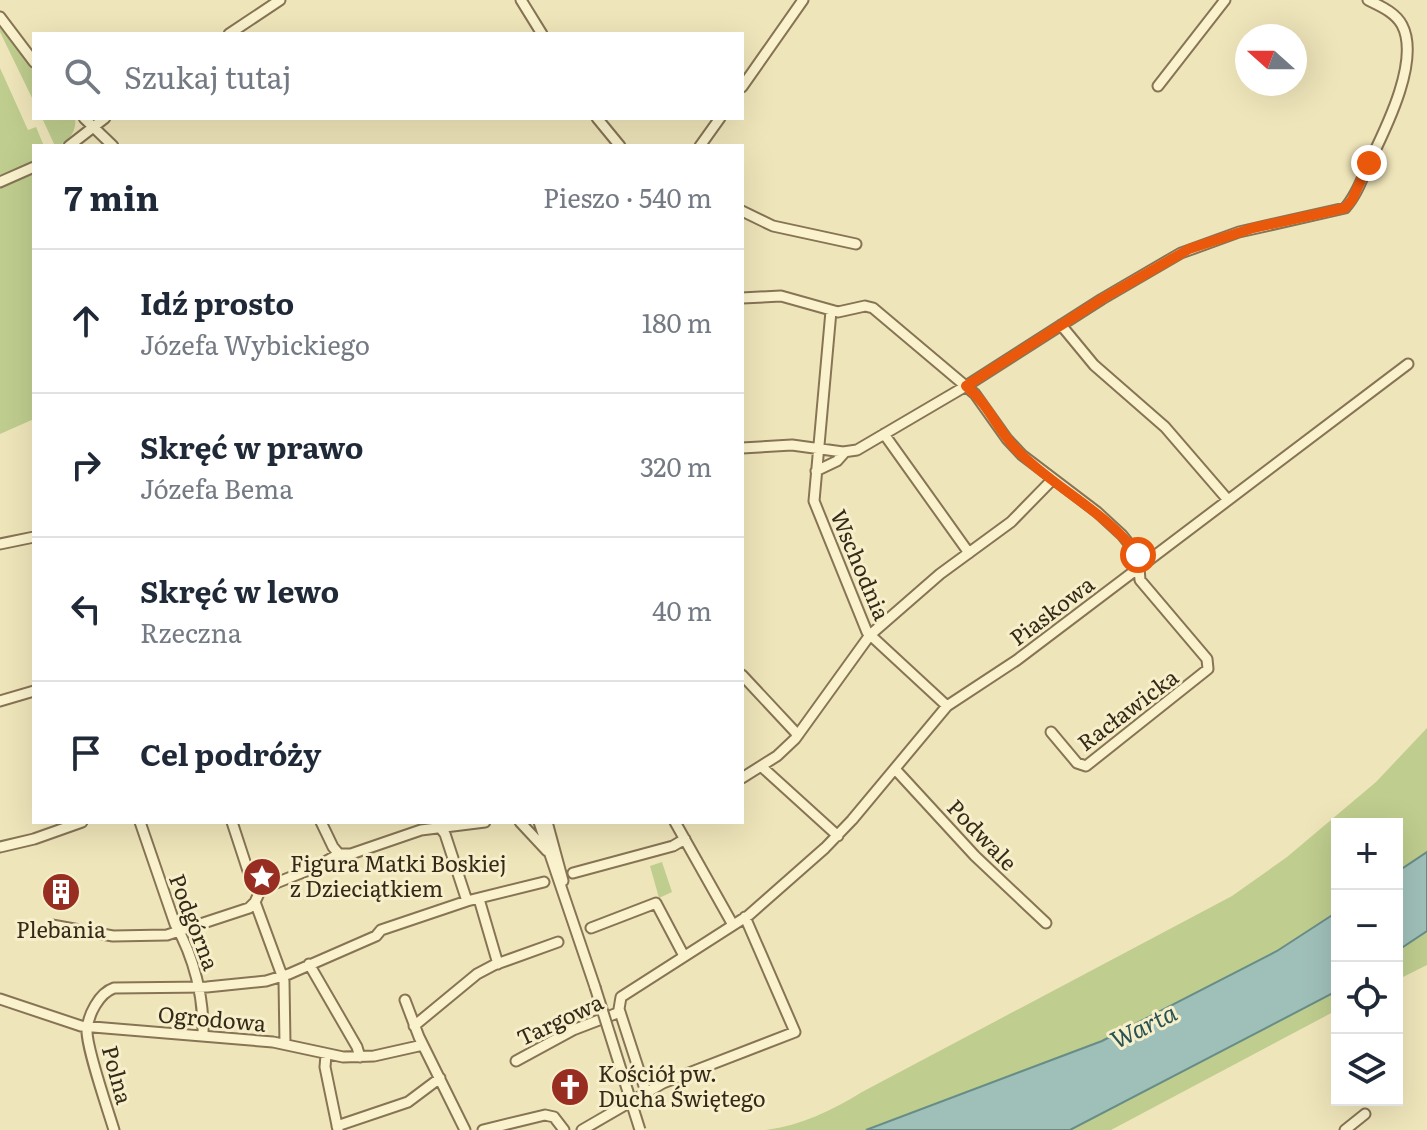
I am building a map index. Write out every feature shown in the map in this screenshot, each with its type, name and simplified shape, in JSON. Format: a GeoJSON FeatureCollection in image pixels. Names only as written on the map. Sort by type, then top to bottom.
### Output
{"type":"FeatureCollection","features":[{"type":"Feature","properties":{"kind":"street"},"geometry":{"type":"LineString","coordinates":[[232,32],[280,0]]}},
{"type":"Feature","properties":{"kind":"street"},"geometry":{"type":"LineString","coordinates":[[521,0],[541,32]]}},
{"type":"Feature","properties":{"kind":"street"},"geometry":{"type":"LineString","coordinates":[[744,84],[803,0]]}},
{"type":"Feature","properties":{"kind":"street"},"geometry":{"type":"LineString","coordinates":[[1158,86],[1225,0]]}},
{"type":"Feature","properties":{"kind":"street"},"geometry":{"type":"LineString","coordinates":[[744,448],[777,445],[845,452],[857,450],[1189,249],[1253,228],[1345,208],[1355,194],[1397,102],[1405,62],[1403,27],[1395,16],[1368,0]]}},
{"type":"Feature","properties":{"kind":"street"},"geometry":{"type":"LineString","coordinates":[[0,17],[32,59]]}},
{"type":"Feature","properties":{"kind":"street"},"geometry":{"type":"LineString","coordinates":[[86,120],[111,144]]}},
{"type":"Feature","properties":{"kind":"street"},"geometry":{"type":"LineString","coordinates":[[72,144],[102,120]]}},
{"type":"Feature","properties":{"kind":"street"},"geometry":{"type":"LineString","coordinates":[[599,120],[618,144]]}},
{"type":"Feature","properties":{"kind":"street"},"geometry":{"type":"LineString","coordinates":[[701,144],[719,120]]}},
{"type":"Feature","properties":{"kind":"street"},"geometry":{"type":"LineString","coordinates":[[0,182],[32,168]]}},
{"type":"Feature","properties":{"kind":"street"},"geometry":{"type":"LineString","coordinates":[[744,212],[773,226],[856,244]]}},
{"type":"Feature","properties":{"kind":"street"},"geometry":{"type":"LineString","coordinates":[[744,298],[775,295],[831,311],[871,307],[966,386],[1012,445],[1118,531],[1138,555],[1138,569]]}},
{"type":"Feature","properties":{"kind":"street","name":"Wschodnia"},"geometry":{"type":"LineString","coordinates":[[831,311],[815,505],[860,618],[870,635],[947,706]]}},
{"type":"Feature","properties":{"kind":"street"},"geometry":{"type":"LineString","coordinates":[[1061,325],[1094,365],[1165,427],[1228,500]]}},
{"type":"Feature","properties":{"kind":"street","name":"Piaskowa"},"geometry":{"type":"LineString","coordinates":[[733,925],[838,836],[947,706],[1017,660],[1408,364]]}},
{"type":"Feature","properties":{"kind":"street"},"geometry":{"type":"LineString","coordinates":[[884,434],[969,553]]}},
{"type":"Feature","properties":{"kind":"street"},"geometry":{"type":"LineString","coordinates":[[816,471],[837,461],[845,452]]}},
{"type":"Feature","properties":{"kind":"street"},"geometry":{"type":"LineString","coordinates":[[744,777],[782,752],[798,735],[870,635],[1011,522],[1053,479]]}},
{"type":"Feature","properties":{"kind":"street"},"geometry":{"type":"LineString","coordinates":[[0,544],[32,537]]}},
{"type":"Feature","properties":{"kind":"street","name":"Racławicka"},"geometry":{"type":"LineString","coordinates":[[1051,732],[1077,763],[1089,765],[1208,669],[1207,659],[1140,580],[1138,569]]}},
{"type":"Feature","properties":{"kind":"street"},"geometry":{"type":"LineString","coordinates":[[744,677],[798,735]]}},
{"type":"Feature","properties":{"kind":"street"},"geometry":{"type":"LineString","coordinates":[[0,701],[32,692]]}},
{"type":"Feature","properties":{"kind":"street"},"geometry":{"type":"LineString","coordinates":[[762,767],[838,836]]}},
{"type":"Feature","properties":{"kind":"street","name":"Podwale"},"geometry":{"type":"LineString","coordinates":[[895,769],[975,856],[1046,923]]}},
{"type":"Feature","properties":{"kind":"street"},"geometry":{"type":"LineString","coordinates":[[0,847],[76,824]]}},
{"type":"Feature","properties":{"kind":"street","name":"Podgórna"},"geometry":{"type":"LineString","coordinates":[[141,824],[161,888],[185,938],[199,987],[203,1036]]}},
{"type":"Feature","properties":{"kind":"street"},"geometry":{"type":"LineString","coordinates":[[233,824],[251,880],[261,889]]}},
{"type":"Feature","properties":{"kind":"street"},"geometry":{"type":"LineString","coordinates":[[322,824],[339,854]]}},
{"type":"Feature","properties":{"kind":"street"},"geometry":{"type":"LineString","coordinates":[[522,824],[548,852]]}},
{"type":"Feature","properties":{"kind":"street"},"geometry":{"type":"LineString","coordinates":[[540,824],[640,1130]]}},
{"type":"Feature","properties":{"kind":"street"},"geometry":{"type":"LineString","coordinates":[[548,824],[560,865],[563,888]]}},
{"type":"Feature","properties":{"kind":"street"},"geometry":{"type":"LineString","coordinates":[[676,824],[733,925]]}},
{"type":"Feature","properties":{"kind":"street"},"geometry":{"type":"LineString","coordinates":[[52,925],[119,937],[180,932],[249,908],[261,889],[316,867],[339,854],[349,855],[439,825],[467,901]]}},
{"type":"Feature","properties":{"kind":"street"},"geometry":{"type":"LineString","coordinates":[[573,873],[673,846],[685,839]]}},
{"type":"Feature","properties":{"kind":"street"},"geometry":{"type":"LineString","coordinates":[[199,987],[246,984],[282,977],[376,936],[381,930],[467,901],[544,882]]}},
{"type":"Feature","properties":{"kind":"street"},"geometry":{"type":"LineString","coordinates":[[479,899],[498,964]]}},
{"type":"Feature","properties":{"kind":"street"},"geometry":{"type":"LineString","coordinates":[[255,902],[285,986],[285,1044]]}},
{"type":"Feature","properties":{"kind":"street"},"geometry":{"type":"LineString","coordinates":[[591,928],[656,903],[682,957]]}},
{"type":"Feature","properties":{"kind":"street"},"geometry":{"type":"LineString","coordinates":[[582,1130],[646,1092],[795,1032],[745,917]]}},
{"type":"Feature","properties":{"kind":"street","name":"Targowa"},"geometry":{"type":"LineString","coordinates":[[646,1092],[618,1002],[623,995],[733,925]]}},
{"type":"Feature","properties":{"kind":"street"},"geometry":{"type":"LineString","coordinates":[[414,1026],[465,982],[498,964],[558,942]]}},
{"type":"Feature","properties":{"kind":"street"},"geometry":{"type":"LineString","coordinates":[[309,964],[360,1057]]}},
{"type":"Feature","properties":{"kind":"street","name":"Polna"},"geometry":{"type":"LineString","coordinates":[[114,1130],[87,1035],[100,999],[111,989],[199,987]]}},
{"type":"Feature","properties":{"kind":"street","name":"Ogrodowa"},"geometry":{"type":"LineString","coordinates":[[0,999],[88,1027],[285,1044],[326,1055],[360,1057],[423,1045]]}},
{"type":"Feature","properties":{"kind":"street"},"geometry":{"type":"LineString","coordinates":[[405,1000],[414,1026],[465,1130]]}},
{"type":"Feature","properties":{"kind":"street","name":"Targowa"},"geometry":{"type":"LineString","coordinates":[[516,1061],[580,1026],[620,1012]]}},
{"type":"Feature","properties":{"kind":"street"},"geometry":{"type":"LineString","coordinates":[[326,1055],[325,1067],[338,1128],[408,1102],[440,1078]]}},
{"type":"Feature","properties":{"kind":"street"},"geometry":{"type":"LineString","coordinates":[[1345,1130],[1365,1114]]}},
{"type":"Feature","properties":{"kind":"street"},"geometry":{"type":"LineString","coordinates":[[483,1130],[545,1115],[554,1117],[564,1130]]}},
{"type":"Feature","properties":{"kind":"green space"},"geometry":{"type":"Polygon","coordinates":[[[0,25],[32,66],[32,98],[0,32],[0,25]]]}},
{"type":"Feature","properties":{"kind":"green space"},"geometry":{"type":"Polygon","coordinates":[[[0,68],[28,130],[36,127],[43,144],[32,144],[32,420],[0,434],[0,68]]]}},
{"type":"Feature","properties":{"kind":"green space"},"geometry":{"type":"Polygon","coordinates":[[[43,120],[75,120],[68,140],[54,144],[43,120]]]}},
{"type":"Feature","properties":{"kind":"green space"},"geometry":{"type":"Polygon","coordinates":[[[1427,728],[1427,852],[1403,868],[1403,818],[1333,818],[1376,782],[1427,728]]]}},
{"type":"Feature","properties":{"kind":"green space"},"geometry":{"type":"Polygon","coordinates":[[[1331,820],[1331,916],[1277,951],[1102,1041],[866,1130],[766,1130],[792,1125],[827,1111],[1232,896],[1287,857],[1331,820]]]}},
{"type":"Feature","properties":{"kind":"green space"},"geometry":{"type":"Polygon","coordinates":[[[662,862],[672,892],[659,898],[650,866],[662,862]]]}},
{"type":"Feature","properties":{"kind":"green space"},"geometry":{"type":"Polygon","coordinates":[[[1427,931],[1427,965],[1403,977],[1403,962],[1403,947],[1427,931]]]}},
{"type":"Feature","properties":{"kind":"green space"},"geometry":{"type":"Polygon","coordinates":[[[1331,994],[1331,1013],[1111,1130],[1070,1130],[1331,994]]]}},
{"type":"Feature","properties":{"kind":"water"},"geometry":{"type":"Polygon","coordinates":[[[1427,852],[1427,931],[1403,947],[1403,890],[1403,868],[1427,852]]]}},
{"type":"Feature","properties":{"kind":"water","name":"Warta"},"geometry":{"type":"Polygon","coordinates":[[[1331,916],[1331,994],[1070,1130],[866,1130],[1102,1041],[1277,951],[1331,916]]]}},
{"type":"Feature","properties":{"kind":"place","name":"Figura Matki Boskiej z Dzieciątkiem"},"geometry":{"type":"Point","coordinates":[262,877]}},
{"type":"Feature","properties":{"kind":"place","name":"Plebania"},"geometry":{"type":"Point","coordinates":[61,892]}},
{"type":"Feature","properties":{"kind":"place","name":"Kościół pw. Ducha Świętego"},"geometry":{"type":"Point","coordinates":[570,1087]}},
{"type":"Feature","properties":{"kind":"route"},"geometry":{"type":"LineString","coordinates":[[1138,555],[1097,512],[1022,455],[966,386],[1102,299],[1189,249],[1253,228],[1345,208],[1352,200],[1369,163]]}}]}
